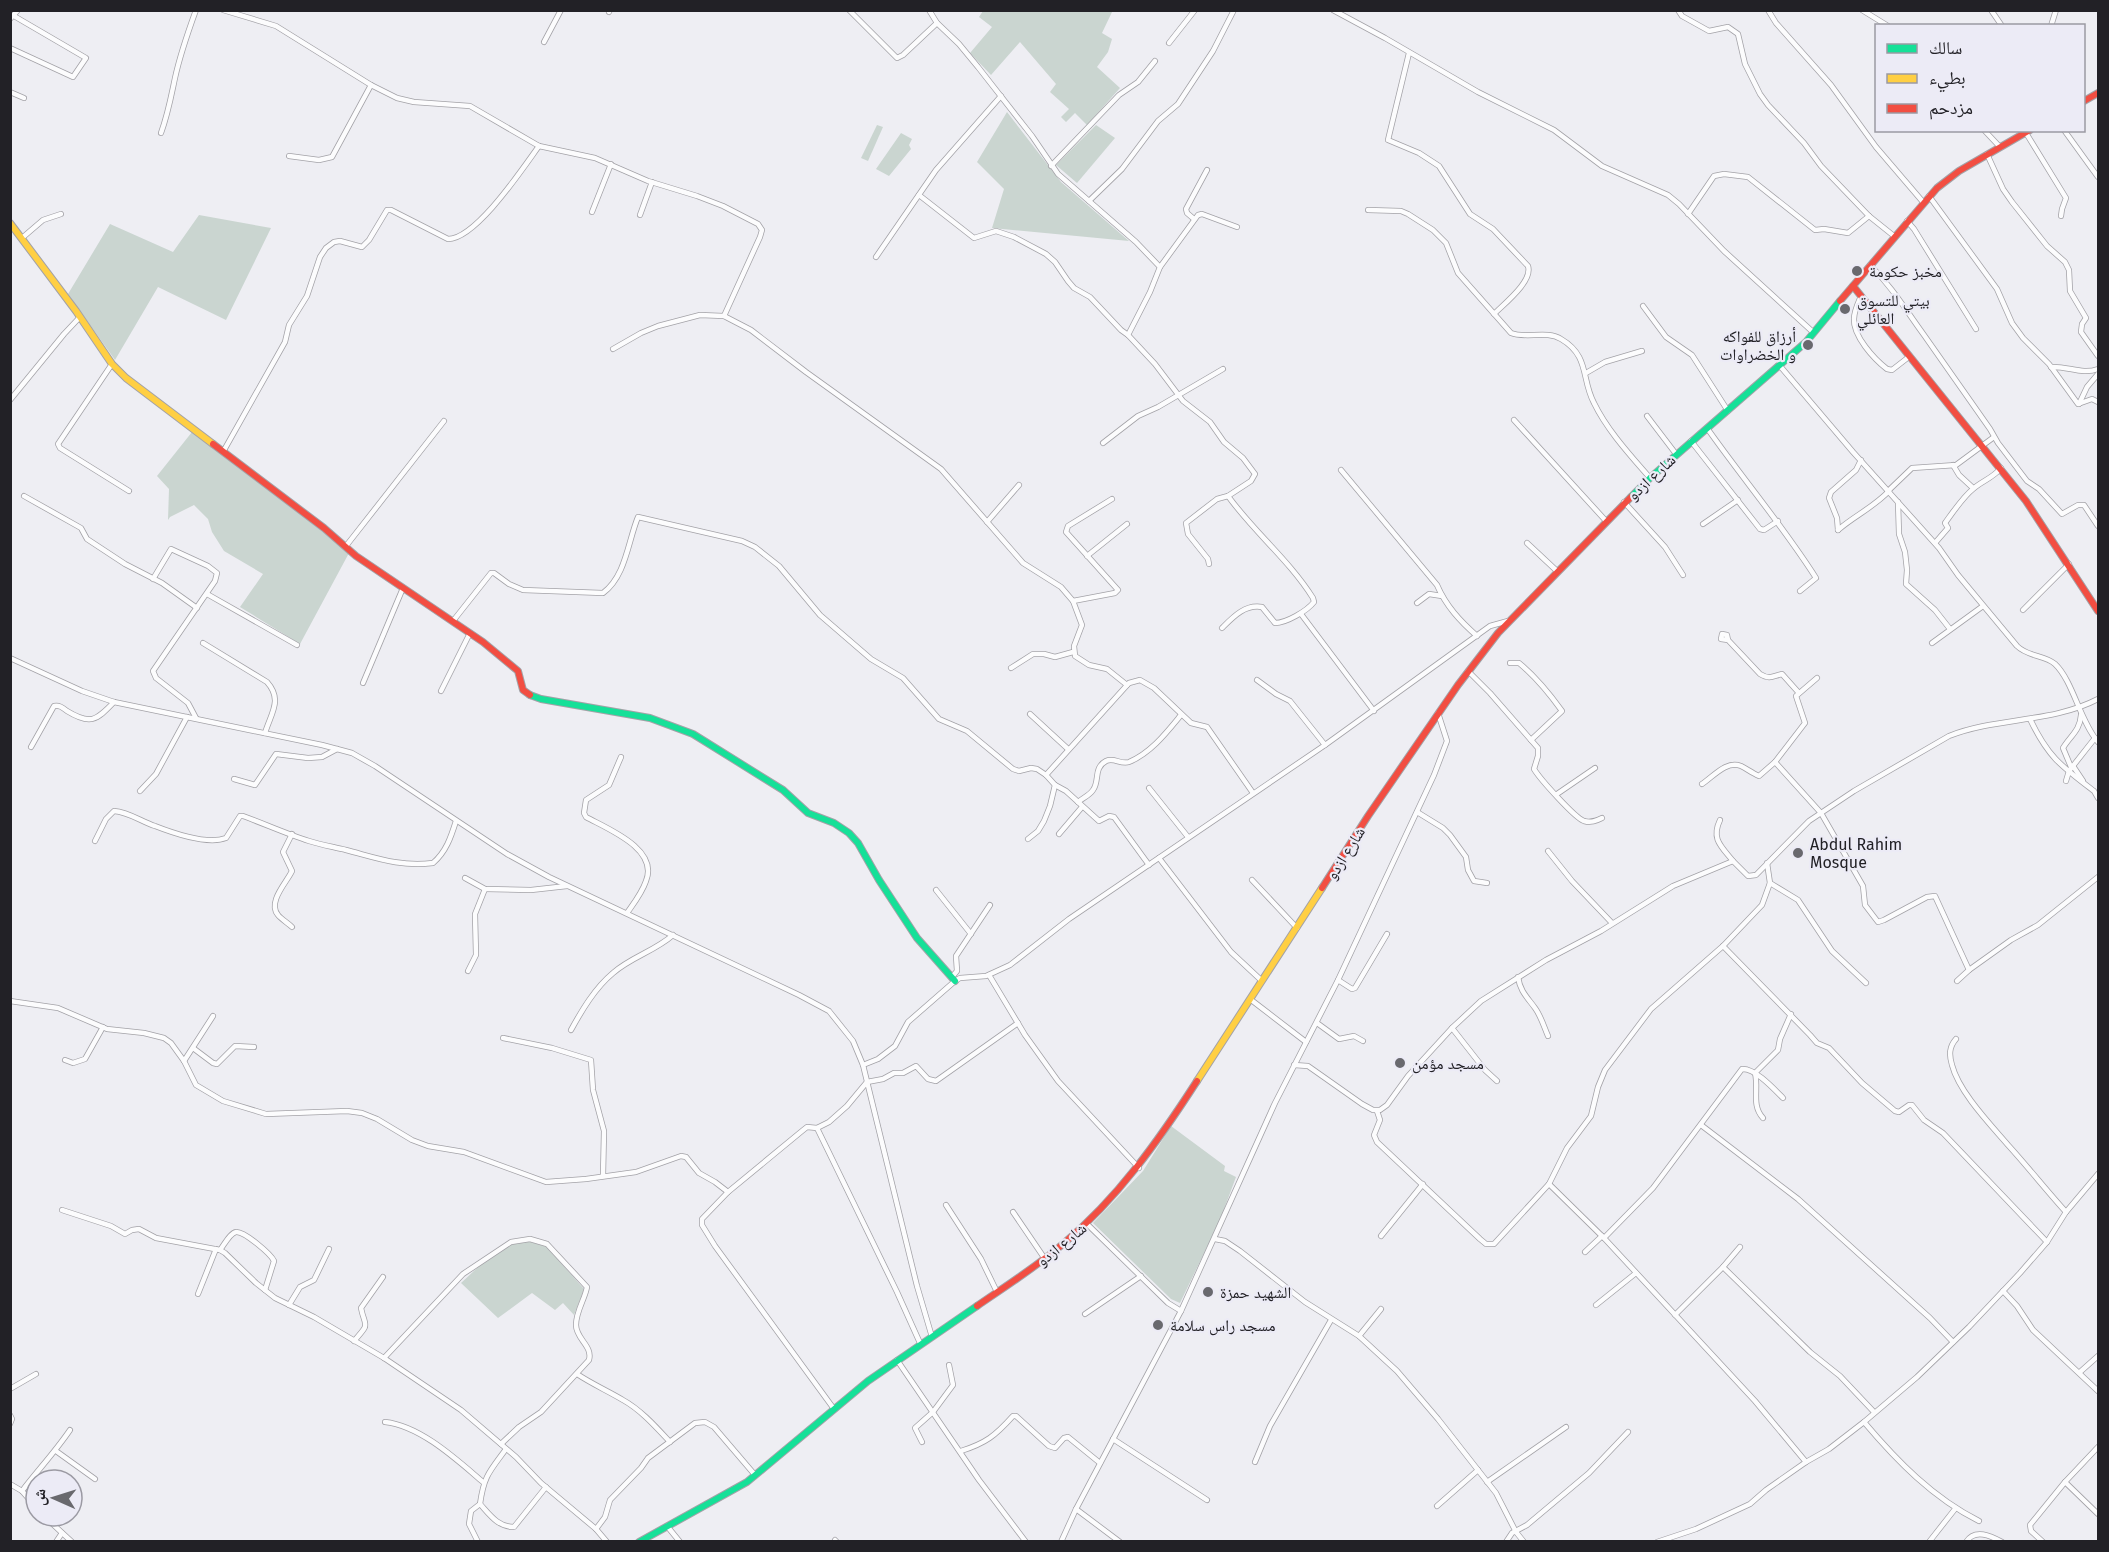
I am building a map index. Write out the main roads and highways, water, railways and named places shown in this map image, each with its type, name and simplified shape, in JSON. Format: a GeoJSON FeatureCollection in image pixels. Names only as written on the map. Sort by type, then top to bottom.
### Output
{"type":"FeatureCollection","features":[{"type":"Feature","properties":{"kind":"place","name":"مخبز حكومة"},"geometry":{"type":"Point","coordinates":[1857,271]}},
{"type":"Feature","properties":{"kind":"place","name":"بيتي للتسوق العائلي"},"geometry":{"type":"Point","coordinates":[1845,309]}},
{"type":"Feature","properties":{"kind":"place","name":"أرزاق للفواكه و الخضراوات"},"geometry":{"type":"Point","coordinates":[1808,345]}},
{"type":"Feature","properties":{"kind":"place","name":"Abdul Rahim Mosque"},"geometry":{"type":"Point","coordinates":[1798,853]}},
{"type":"Feature","properties":{"kind":"place","name":"مسجد مؤمن"},"geometry":{"type":"Point","coordinates":[1400,1063]}},
{"type":"Feature","properties":{"kind":"place","name":"الشهيد حمزة"},"geometry":{"type":"Point","coordinates":[1208,1292]}},
{"type":"Feature","properties":{"kind":"place","name":"مسجد راس سلامة"},"geometry":{"type":"Point","coordinates":[1158,1325]}}]}
